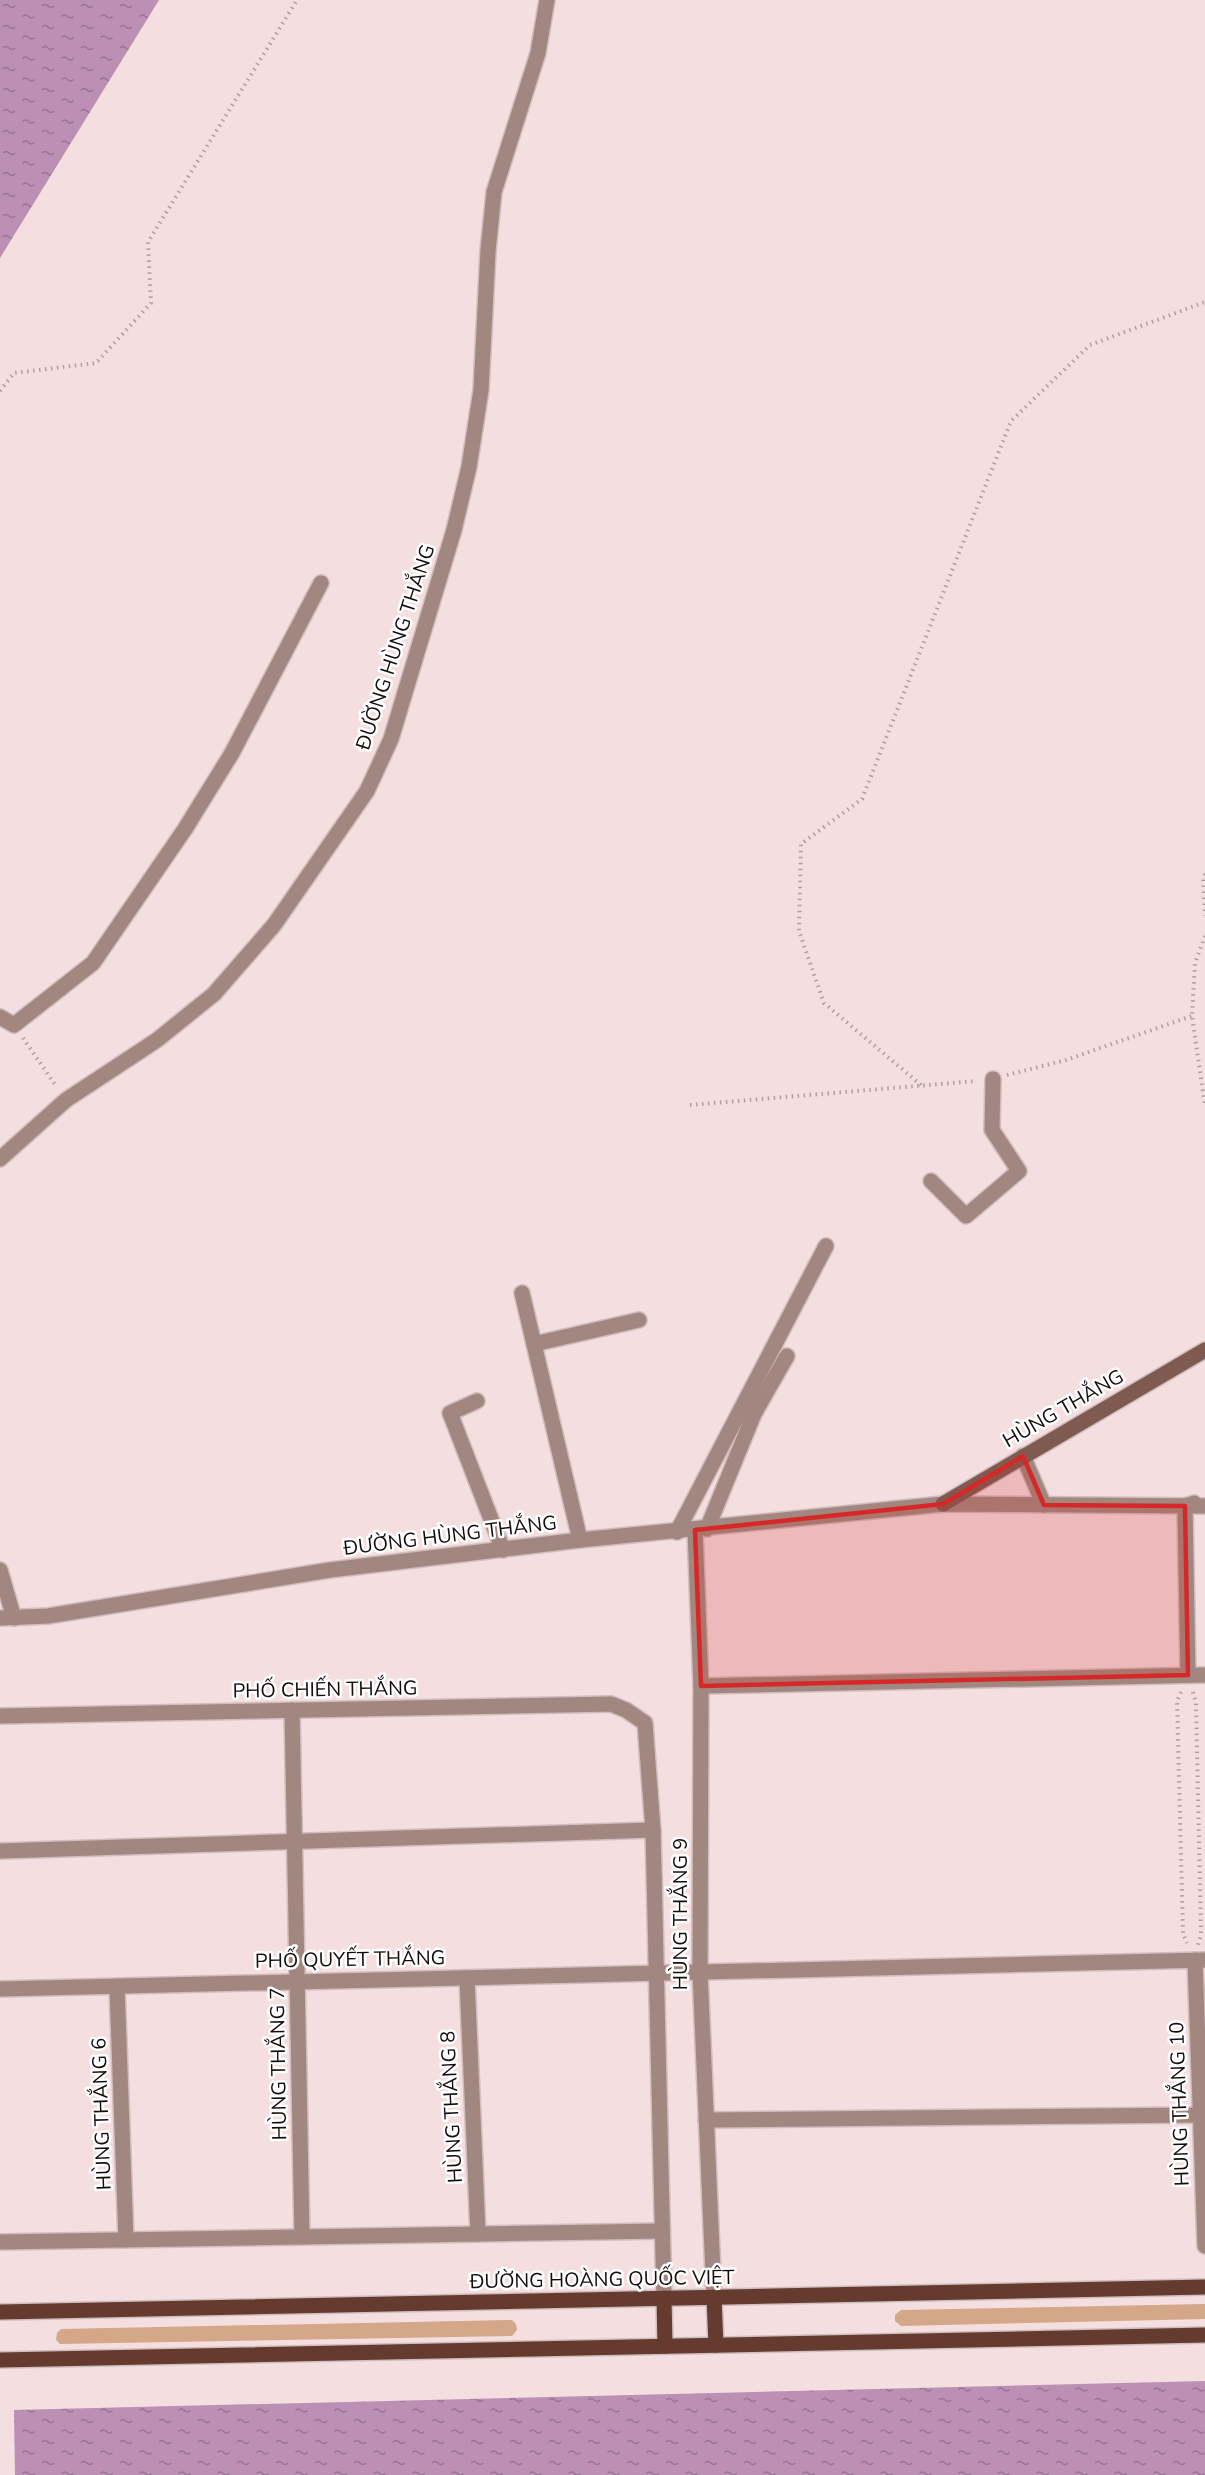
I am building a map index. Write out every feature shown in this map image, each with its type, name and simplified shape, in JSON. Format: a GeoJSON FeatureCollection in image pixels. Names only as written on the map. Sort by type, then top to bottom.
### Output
{"type":"FeatureCollection","features":[{"type":"Feature","properties":{"kind":"main road","name":"ĐƯỜNG HOÀNG QUỐC VIỆT"},"geometry":{"type":"LineString","coordinates":[[0,2312],[1205,2287]]}},
{"type":"Feature","properties":{"kind":"main road"},"geometry":{"type":"LineString","coordinates":[[714,2297],[716,2345]]}},
{"type":"Feature","properties":{"kind":"main road"},"geometry":{"type":"LineString","coordinates":[[664,2298],[665,2346]]}},
{"type":"Feature","properties":{"kind":"main road"},"geometry":{"type":"LineString","coordinates":[[0,2360],[1205,2335]]}},
{"type":"Feature","properties":{"kind":"street","name":"ĐƯỜNG HÙNG THẮNG"},"geometry":{"type":"LineString","coordinates":[[0,1159],[66,1100],[157,1041],[214,994],[274,925],[367,791],[391,739],[454,530],[469,467],[481,390],[488,251],[494,192],[538,53],[547,0]]}},
{"type":"Feature","properties":{"kind":"street"},"geometry":{"type":"LineString","coordinates":[[0,1017],[14,1025],[93,963],[185,829],[232,753],[321,583]]}},
{"type":"Feature","properties":{"kind":"street"},"geometry":{"type":"LineString","coordinates":[[931,1181],[966,1216],[1019,1171],[992,1130],[993,1079]]}},
{"type":"Feature","properties":{"kind":"street"},"geometry":{"type":"LineString","coordinates":[[677,1532],[826,1246]]}},
{"type":"Feature","properties":{"kind":"street"},"geometry":{"type":"LineString","coordinates":[[522,1293],[580,1540]]}},
{"type":"Feature","properties":{"kind":"street"},"geometry":{"type":"LineString","coordinates":[[534,1344],[639,1320]]}},
{"type":"Feature","properties":{"kind":"street","name":"HÙNG THẮNG"},"geometry":{"type":"LineString","coordinates":[[943,1504],[1205,1350]]}},
{"type":"Feature","properties":{"kind":"street"},"geometry":{"type":"LineString","coordinates":[[701,1529],[754,1414],[788,1356]]}},
{"type":"Feature","properties":{"kind":"street"},"geometry":{"type":"LineString","coordinates":[[477,1401],[450,1413],[503,1550]]}},
{"type":"Feature","properties":{"kind":"street"},"geometry":{"type":"LineString","coordinates":[[1023,1456],[1044,1505]]}},
{"type":"Feature","properties":{"kind":"street"},"geometry":{"type":"LineString","coordinates":[[1188,1675],[1185,1506],[1205,1498]]}},
{"type":"Feature","properties":{"kind":"street","name":"ĐƯỜNG HÙNG THẮNG"},"geometry":{"type":"LineString","coordinates":[[0,1570],[7,1618],[48,1616],[330,1570],[580,1540],[943,1504],[1205,1506]]}},
{"type":"Feature","properties":{"kind":"street","name":"HÙNG THẮNG 9"},"geometry":{"type":"LineString","coordinates":[[701,1529],[700,1972],[714,2297]]}},
{"type":"Feature","properties":{"kind":"street"},"geometry":{"type":"LineString","coordinates":[[701,1686],[1205,1675]]}},
{"type":"Feature","properties":{"kind":"street","name":"PHỐ CHIẾN THẮNG"},"geometry":{"type":"LineString","coordinates":[[0,1716],[611,1704],[626,1710],[645,1723],[653,1830]]}},
{"type":"Feature","properties":{"kind":"street","name":"HÙNG THẮNG 7"},"geometry":{"type":"LineString","coordinates":[[292,1710],[302,2237]]}},
{"type":"Feature","properties":{"kind":"street"},"geometry":{"type":"LineString","coordinates":[[0,1851],[653,1830],[664,2298]]}},
{"type":"Feature","properties":{"kind":"street","name":"PHỐ QUYẾT THẮNG"},"geometry":{"type":"LineString","coordinates":[[0,1989],[297,1980],[1200,1960]]}},
{"type":"Feature","properties":{"kind":"street","name":"HÙNG THẮNG 10"},"geometry":{"type":"LineString","coordinates":[[1200,1960],[1199,2115],[1205,2246]]}},
{"type":"Feature","properties":{"kind":"street","name":"HÙNG THẮNG 8"},"geometry":{"type":"LineString","coordinates":[[467,1978],[478,2234]]}},
{"type":"Feature","properties":{"kind":"street","name":"HÙNG THẮNG 6"},"geometry":{"type":"LineString","coordinates":[[117,1987],[126,2240]]}},
{"type":"Feature","properties":{"kind":"street"},"geometry":{"type":"LineString","coordinates":[[706,2120],[1199,2115]]}},
{"type":"Feature","properties":{"kind":"street"},"geometry":{"type":"LineString","coordinates":[[0,2242],[662,2231]]}},
{"type":"Feature","properties":{"kind":"path"},"geometry":{"type":"LineString","coordinates":[[0,391],[14,373],[96,363],[151,303],[148,242],[297,0]]}},
{"type":"Feature","properties":{"kind":"path"},"geometry":{"type":"LineString","coordinates":[[921,1085],[824,1003],[799,931],[801,844],[862,799],[1011,421],[1090,345],[1205,302]]}},
{"type":"Feature","properties":{"kind":"path"},"geometry":{"type":"LineString","coordinates":[[1205,874],[1203,878],[1205,916]]}},
{"type":"Feature","properties":{"kind":"path"},"geometry":{"type":"LineString","coordinates":[[1205,936],[1195,963],[1192,1016],[1205,1106]]}},
{"type":"Feature","properties":{"kind":"path"},"geometry":{"type":"LineString","coordinates":[[690,1105],[993,1079],[1066,1060],[1192,1016]]}},
{"type":"Feature","properties":{"kind":"path"},"geometry":{"type":"LineString","coordinates":[[14,1025],[66,1100]]}},
{"type":"Feature","properties":{"kind":"path"},"geometry":{"type":"LineString","coordinates":[[1188,1675],[1196,1702],[1200,1960]]}},
{"type":"Feature","properties":{"kind":"path"},"geometry":{"type":"LineString","coordinates":[[1188,1675],[1177,1701],[1183,1934],[1200,1960]]}},
{"type":"Feature","properties":{"kind":"highlighted area"},"geometry":{"type":"Polygon","coordinates":[[[1023,1456],[1044,1505],[1185,1506],[1188,1675],[701,1686],[695,1530],[943,1504],[1023,1456]]]}},
{"type":"Feature","properties":{"kind":"shaded area"},"geometry":{"type":"Polygon","coordinates":[[[1205,2304],[1205,2319],[901,2326],[895,2321],[895,2315],[901,2310],[1205,2304]]]}},
{"type":"Feature","properties":{"kind":"shaded area"},"geometry":{"type":"Polygon","coordinates":[[[512,2320],[517,2330],[512,2336],[60,2344],[56,2340],[57,2333],[61,2329],[512,2320]]]}},
{"type":"Feature","properties":{"kind":"water"},"geometry":{"type":"Polygon","coordinates":[[[0,0],[159,0],[0,258],[0,0]]]}},
{"type":"Feature","properties":{"kind":"water"},"geometry":{"type":"Polygon","coordinates":[[[1205,2381],[1205,2475],[15,2475],[14,2410],[1205,2381]]]}}]}
